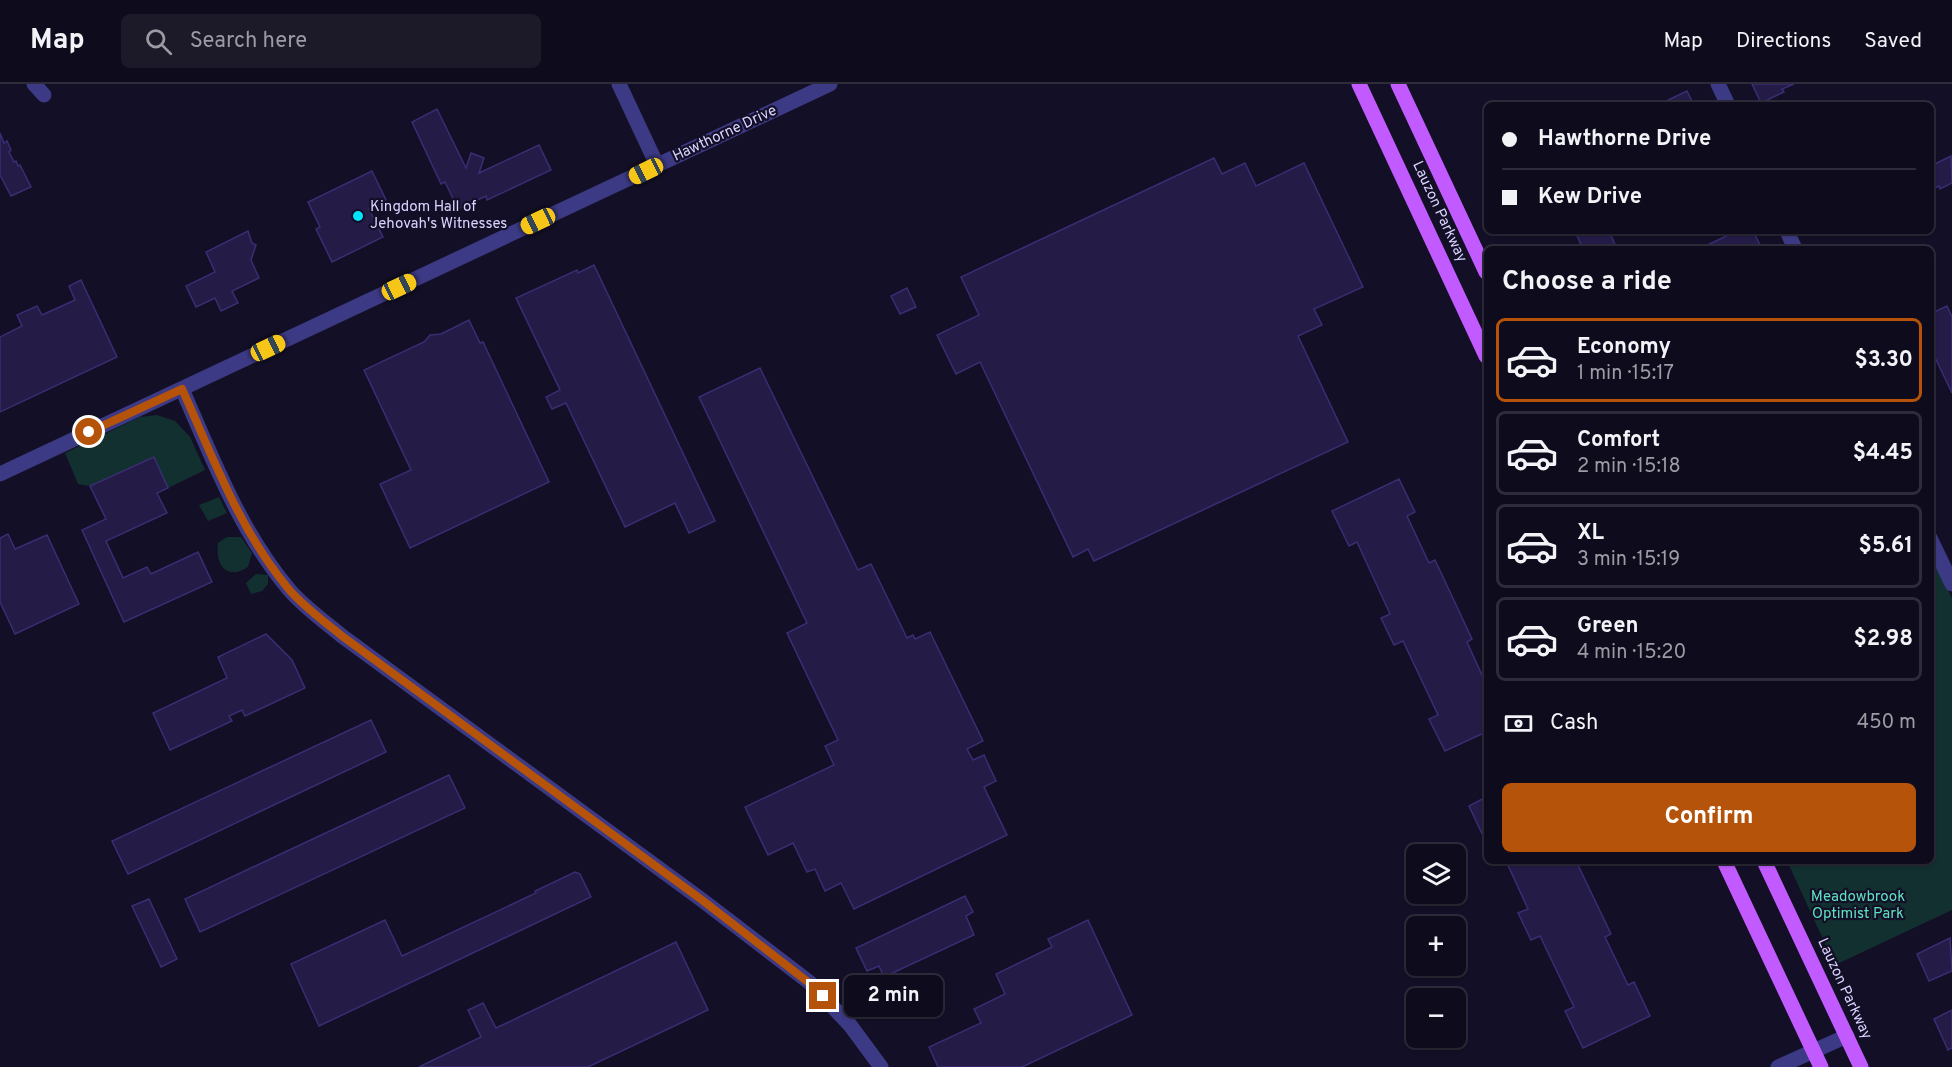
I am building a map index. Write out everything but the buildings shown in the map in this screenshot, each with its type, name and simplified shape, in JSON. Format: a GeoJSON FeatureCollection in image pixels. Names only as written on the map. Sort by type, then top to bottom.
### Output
{"type":"FeatureCollection","features":[{"type":"Feature","properties":{"kind":"main road","name":"Lauzon Parkway"},"geometry":{"type":"LineString","coordinates":[[1359,84],[1484,352]]}},
{"type":"Feature","properties":{"kind":"main road","name":"Lauzon Parkway"},"geometry":{"type":"LineString","coordinates":[[1398,84],[1484,268]]}},
{"type":"Feature","properties":{"kind":"main road"},"geometry":{"type":"LineString","coordinates":[[1725,864],[1821,1067]]}},
{"type":"Feature","properties":{"kind":"main road","name":"Lauzon Parkway"},"geometry":{"type":"LineString","coordinates":[[1765,864],[1861,1067]]}},
{"type":"Feature","properties":{"kind":"street"},"geometry":{"type":"LineString","coordinates":[[619,84],[657,165]]}},
{"type":"Feature","properties":{"kind":"street","name":"Hawthorne Drive"},"geometry":{"type":"LineString","coordinates":[[0,474],[830,84]]}},
{"type":"Feature","properties":{"kind":"street"},"geometry":{"type":"LineString","coordinates":[[1718,84],[1727,102]]}},
{"type":"Feature","properties":{"kind":"street"},"geometry":{"type":"LineString","coordinates":[[182,389],[225,487],[256,543],[288,589],[342,636],[694,894],[808,982],[850,1025],[881,1067]]}},
{"type":"Feature","properties":{"kind":"street"},"geometry":{"type":"LineString","coordinates":[[1934,546],[1952,584]]}},
{"type":"Feature","properties":{"kind":"street"},"geometry":{"type":"LineString","coordinates":[[1778,1067],[1847,1036]]}},
{"type":"Feature","properties":{"kind":"green space"},"geometry":{"type":"Polygon","coordinates":[[[157,415],[175,421],[190,437],[205,470],[168,488],[154,457],[90,486],[78,484],[65,453],[140,417],[157,415]]]}},
{"type":"Feature","properties":{"kind":"green space"},"geometry":{"type":"Polygon","coordinates":[[[219,497],[227,513],[208,521],[199,505],[219,497]]]}},
{"type":"Feature","properties":{"kind":"green space"},"geometry":{"type":"Polygon","coordinates":[[[227,537],[241,537],[252,553],[248,567],[241,571],[228,571],[218,558],[218,543],[227,537]]]}},
{"type":"Feature","properties":{"kind":"green space","name":"Meadowbrook Optimist Park"},"geometry":{"type":"Polygon","coordinates":[[[1934,559],[1952,598],[1952,910],[1835,965],[1788,864],[1934,864],[1934,559]]]}},
{"type":"Feature","properties":{"kind":"green space"},"geometry":{"type":"Polygon","coordinates":[[[256,574],[268,575],[268,584],[262,591],[251,594],[246,583],[256,574]]]}},
{"type":"Feature","properties":{"kind":"place","name":"Kingdom Hall of Jehovah's Witnesses"},"geometry":{"type":"Point","coordinates":[358,216]}},
{"type":"Feature","properties":{"kind":"route"},"geometry":{"type":"LineString","coordinates":[[89,432],[182,389],[225,487],[256,543],[288,589],[342,636],[702,900],[823,996]]}}]}
